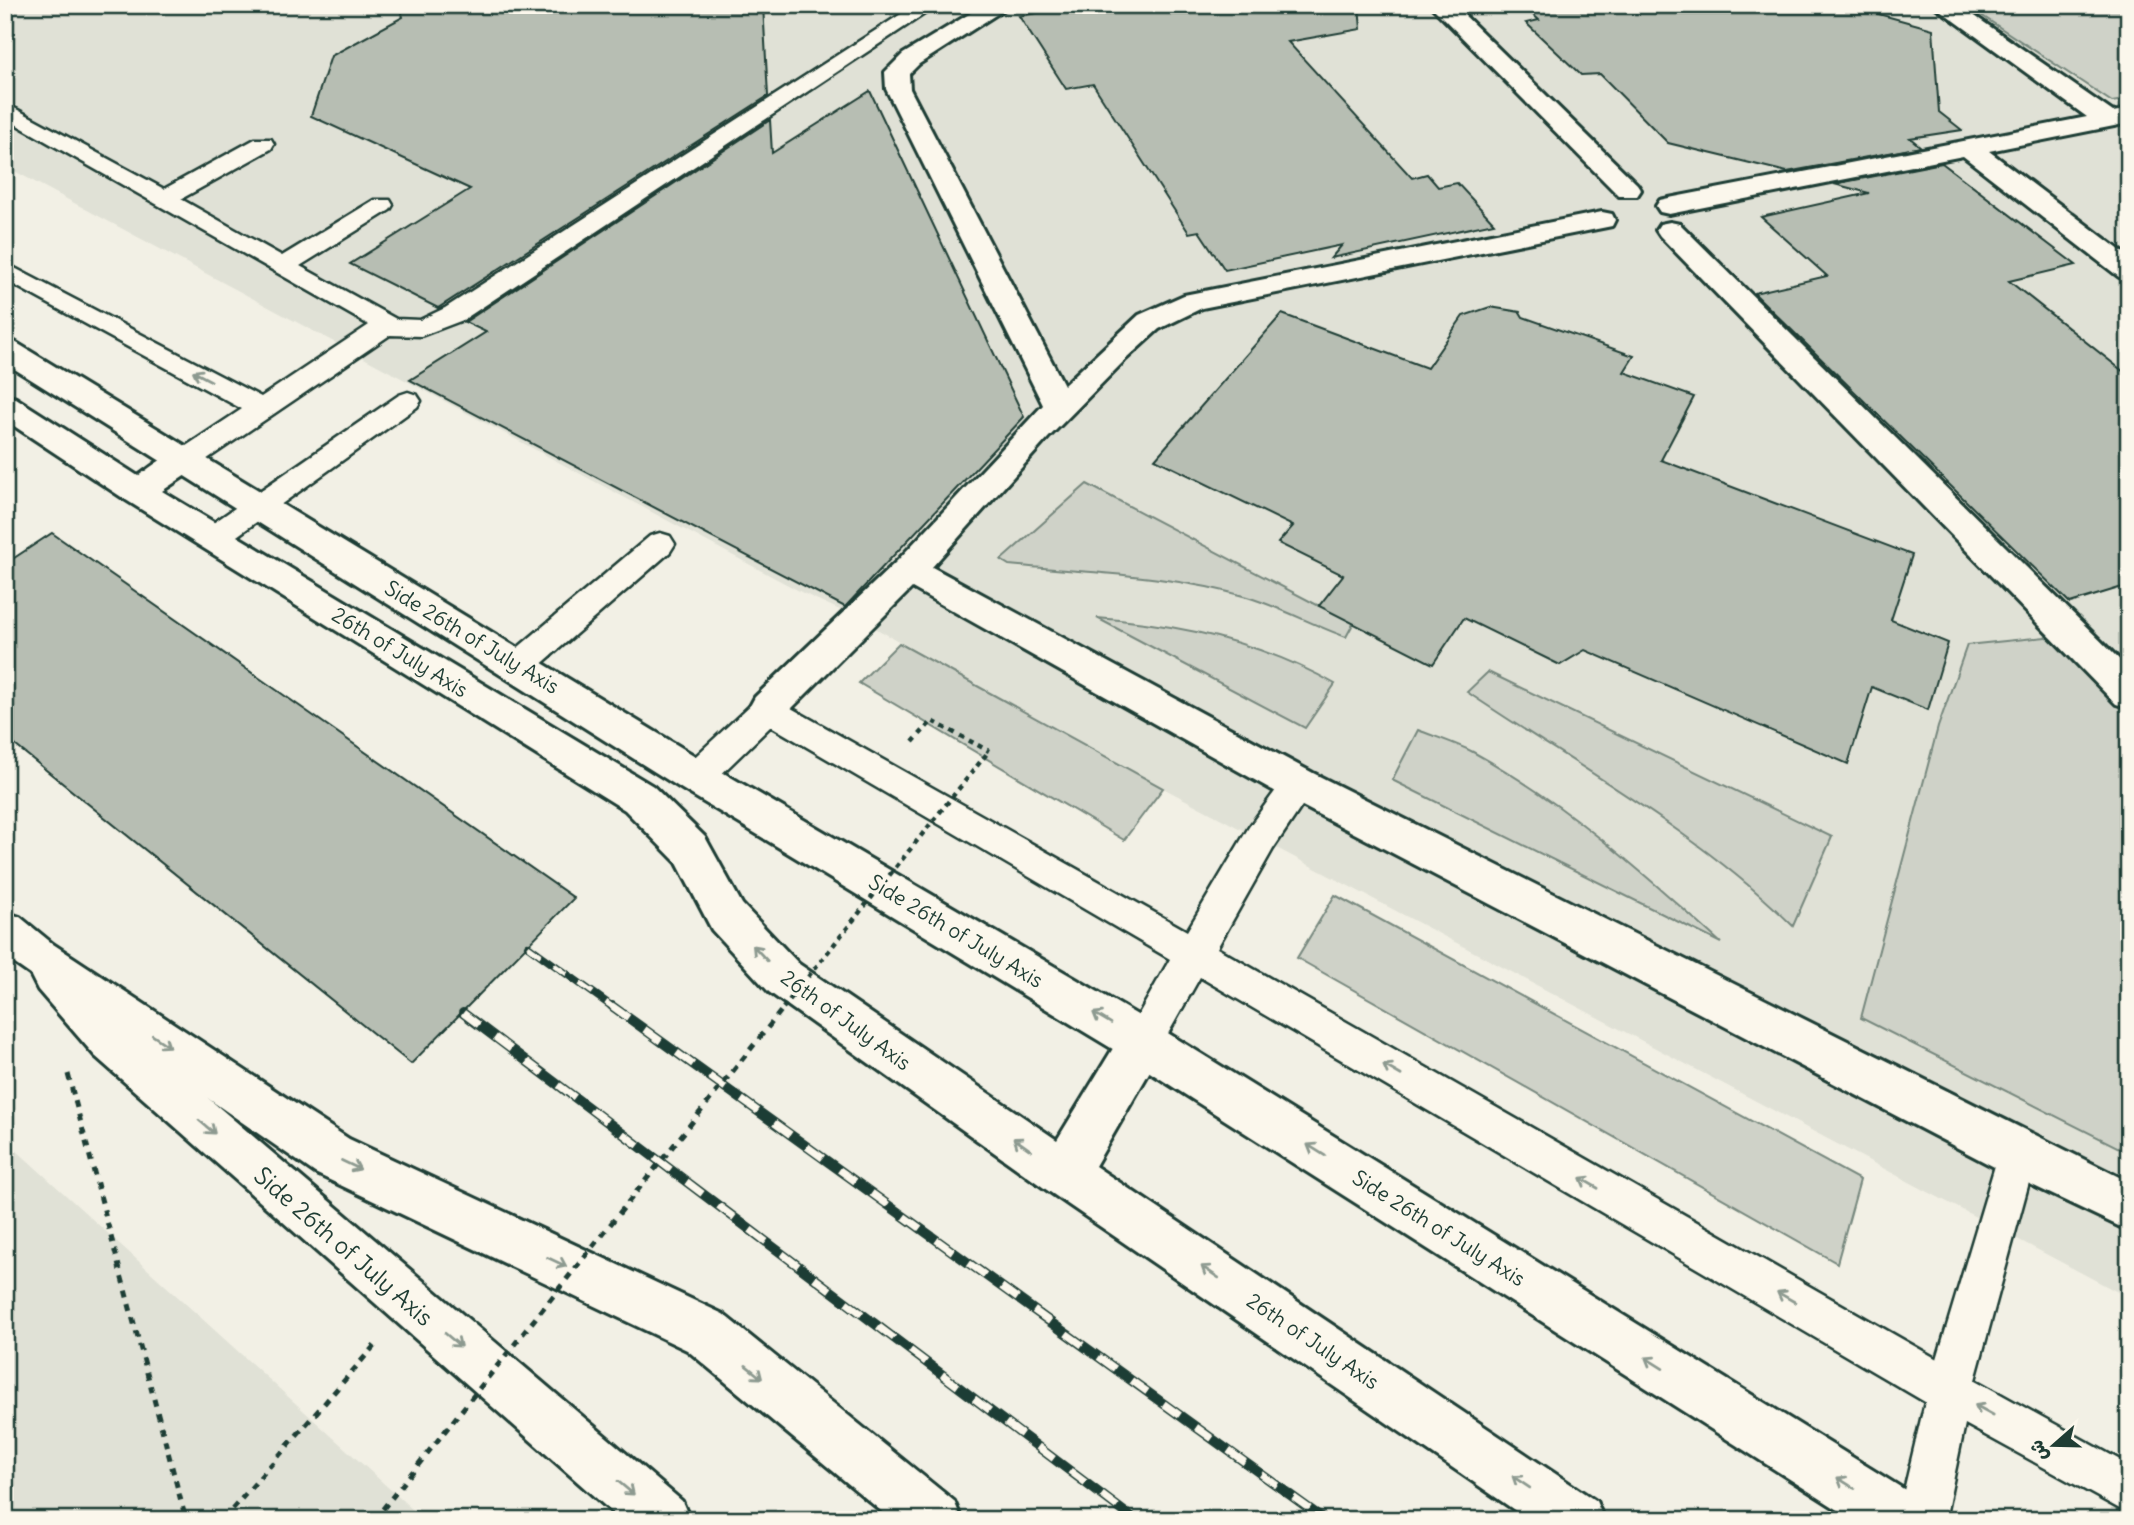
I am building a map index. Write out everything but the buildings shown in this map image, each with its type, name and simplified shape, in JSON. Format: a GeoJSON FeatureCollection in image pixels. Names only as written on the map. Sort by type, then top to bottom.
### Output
{"type":"FeatureCollection","features":[{"type":"Feature","properties":{"kind":"main road"},"geometry":{"type":"LineString","coordinates":[[1000,5],[911,59],[897,72],[898,89],[1060,408]]}},
{"type":"Feature","properties":{"kind":"main road"},"geometry":{"type":"LineString","coordinates":[[1441,5],[1628,190]]}},
{"type":"Feature","properties":{"kind":"main road"},"geometry":{"type":"LineString","coordinates":[[1944,5],[2118,118]]}},
{"type":"Feature","properties":{"kind":"main road"},"geometry":{"type":"LineString","coordinates":[[768,708],[909,570],[1060,408],[1149,322],[1194,301],[1642,225],[1969,148],[2118,118]]}},
{"type":"Feature","properties":{"kind":"main road"},"geometry":{"type":"LineString","coordinates":[[1969,148],[2129,271]]}},
{"type":"Feature","properties":{"kind":"main road"},"geometry":{"type":"LineString","coordinates":[[1642,225],[1644,193],[1628,190],[1602,196],[1596,203],[1596,211],[1642,225],[2129,693]]}},
{"type":"Feature","properties":{"kind":"main road","name":"Side 26th of July Axis"},"geometry":{"type":"LineString","coordinates":[[5,349],[696,777],[1143,1042],[1904,1520]]}},
{"type":"Feature","properties":{"kind":"main road","name":"26th of July Axis"},"geometry":{"type":"LineString","coordinates":[[5,405],[138,492],[639,798],[691,850],[727,917],[784,978],[1064,1173],[1577,1520]]}},
{"type":"Feature","properties":{"kind":"main road"},"geometry":{"type":"LineString","coordinates":[[138,492],[184,461]]}},
{"type":"Feature","properties":{"kind":"main road"},"geometry":{"type":"LineString","coordinates":[[909,570],[1299,785],[2017,1153],[2129,1207]]}},
{"type":"Feature","properties":{"kind":"main road"},"geometry":{"type":"LineString","coordinates":[[21,944],[332,1156],[705,1332],[935,1520]]}},
{"type":"Feature","properties":{"kind":"main road","name":"Side 26th of July Axis"},"geometry":{"type":"LineString","coordinates":[[21,944],[111,1041],[663,1520]]}},
{"type":"Feature","properties":{"kind":"main road"},"geometry":{"type":"LineString","coordinates":[[1064,1173],[1143,1042]]}},
{"type":"Feature","properties":{"kind":"lane"},"geometry":{"type":"LineString","coordinates":[[885,5],[892,29]]}},
{"type":"Feature","properties":{"kind":"lane"},"geometry":{"type":"LineString","coordinates":[[5,109],[387,324],[410,330],[439,322],[454,314],[929,5]]}},
{"type":"Feature","properties":{"kind":"lane"},"geometry":{"type":"LineString","coordinates":[[163,199],[263,144]]}},
{"type":"Feature","properties":{"kind":"lane"},"geometry":{"type":"LineString","coordinates":[[284,265],[382,205]]}},
{"type":"Feature","properties":{"kind":"lane"},"geometry":{"type":"LineString","coordinates":[[5,270],[262,409]]}},
{"type":"Feature","properties":{"kind":"lane"},"geometry":{"type":"LineString","coordinates":[[184,461],[387,324]]}},
{"type":"Feature","properties":{"kind":"lane"},"geometry":{"type":"LineString","coordinates":[[213,538],[408,401]]}},
{"type":"Feature","properties":{"kind":"lane"},"geometry":{"type":"LineString","coordinates":[[519,665],[660,544]]}},
{"type":"Feature","properties":{"kind":"lane"},"geometry":{"type":"LineString","coordinates":[[696,777],[768,708],[1950,1391],[2129,1490]]}},
{"type":"Feature","properties":{"kind":"lane"},"geometry":{"type":"LineString","coordinates":[[1143,1042],[1261,838],[1299,785]]}},
{"type":"Feature","properties":{"kind":"lane"},"geometry":{"type":"LineString","coordinates":[[1921,1520],[1950,1391],[2017,1153]]}},
{"type":"Feature","properties":{"kind":"path"},"geometry":{"type":"LineString","coordinates":[[374,1520],[989,751],[932,721]]}},
{"type":"Feature","properties":{"kind":"path"},"geometry":{"type":"LineString","coordinates":[[66,1065],[186,1520]]}},
{"type":"Feature","properties":{"kind":"path"},"geometry":{"type":"LineString","coordinates":[[223,1520],[411,1304]]}},
{"type":"Feature","properties":{"kind":"shaded area"},"geometry":{"type":"Polygon","coordinates":[[[5,5],[2129,5],[2129,1298],[1163,788],[857,618],[803,593],[5,166],[5,5]]]}},
{"type":"Feature","properties":{"kind":"shaded area"},"geometry":{"type":"Polygon","coordinates":[[[1966,5],[2129,5],[2129,99],[2112,102],[1966,5]]]}},
{"type":"Feature","properties":{"kind":"shaded area"},"geometry":{"type":"Polygon","coordinates":[[[1087,484],[1319,606],[1359,613],[1346,637],[1259,601],[1218,589],[1129,575],[1009,565],[1001,560],[1087,484]]]}},
{"type":"Feature","properties":{"kind":"shaded area"},"geometry":{"type":"Polygon","coordinates":[[[1097,618],[1159,625],[1220,638],[1279,657],[1335,684],[1305,728],[1097,618]]]}},
{"type":"Feature","properties":{"kind":"shaded area"},"geometry":{"type":"Polygon","coordinates":[[[2055,636],[2129,712],[2129,1153],[1861,1018],[1938,727],[1967,645],[2055,636]]]}},
{"type":"Feature","properties":{"kind":"shaded area"},"geometry":{"type":"Polygon","coordinates":[[[899,643],[1163,788],[1124,840],[859,683],[899,643]]]}},
{"type":"Feature","properties":{"kind":"shaded area"},"geometry":{"type":"Polygon","coordinates":[[[1488,672],[1832,837],[1793,926],[1756,892],[1677,830],[1467,692],[1488,672]]]}},
{"type":"Feature","properties":{"kind":"shaded area"},"geometry":{"type":"Polygon","coordinates":[[[1418,730],[1473,752],[1539,793],[1633,865],[1721,943],[1392,780],[1418,730]]]}},
{"type":"Feature","properties":{"kind":"shaded area"},"geometry":{"type":"Polygon","coordinates":[[[1335,895],[1860,1180],[1837,1263],[1297,958],[1335,895]]]}},
{"type":"Feature","properties":{"kind":"shaded area"},"geometry":{"type":"Polygon","coordinates":[[[5,1140],[424,1520],[5,1520],[5,1140]]]}},
{"type":"Feature","properties":{"kind":"railway"},"geometry":{"type":"LineString","coordinates":[[528,946],[614,1008]]}},
{"type":"Feature","properties":{"kind":"railway"},"geometry":{"type":"LineString","coordinates":[[612,1006],[1325,1520]]}},
{"type":"Feature","properties":{"kind":"railway"},"geometry":{"type":"LineString","coordinates":[[463,1013],[1135,1520]]}}]}
